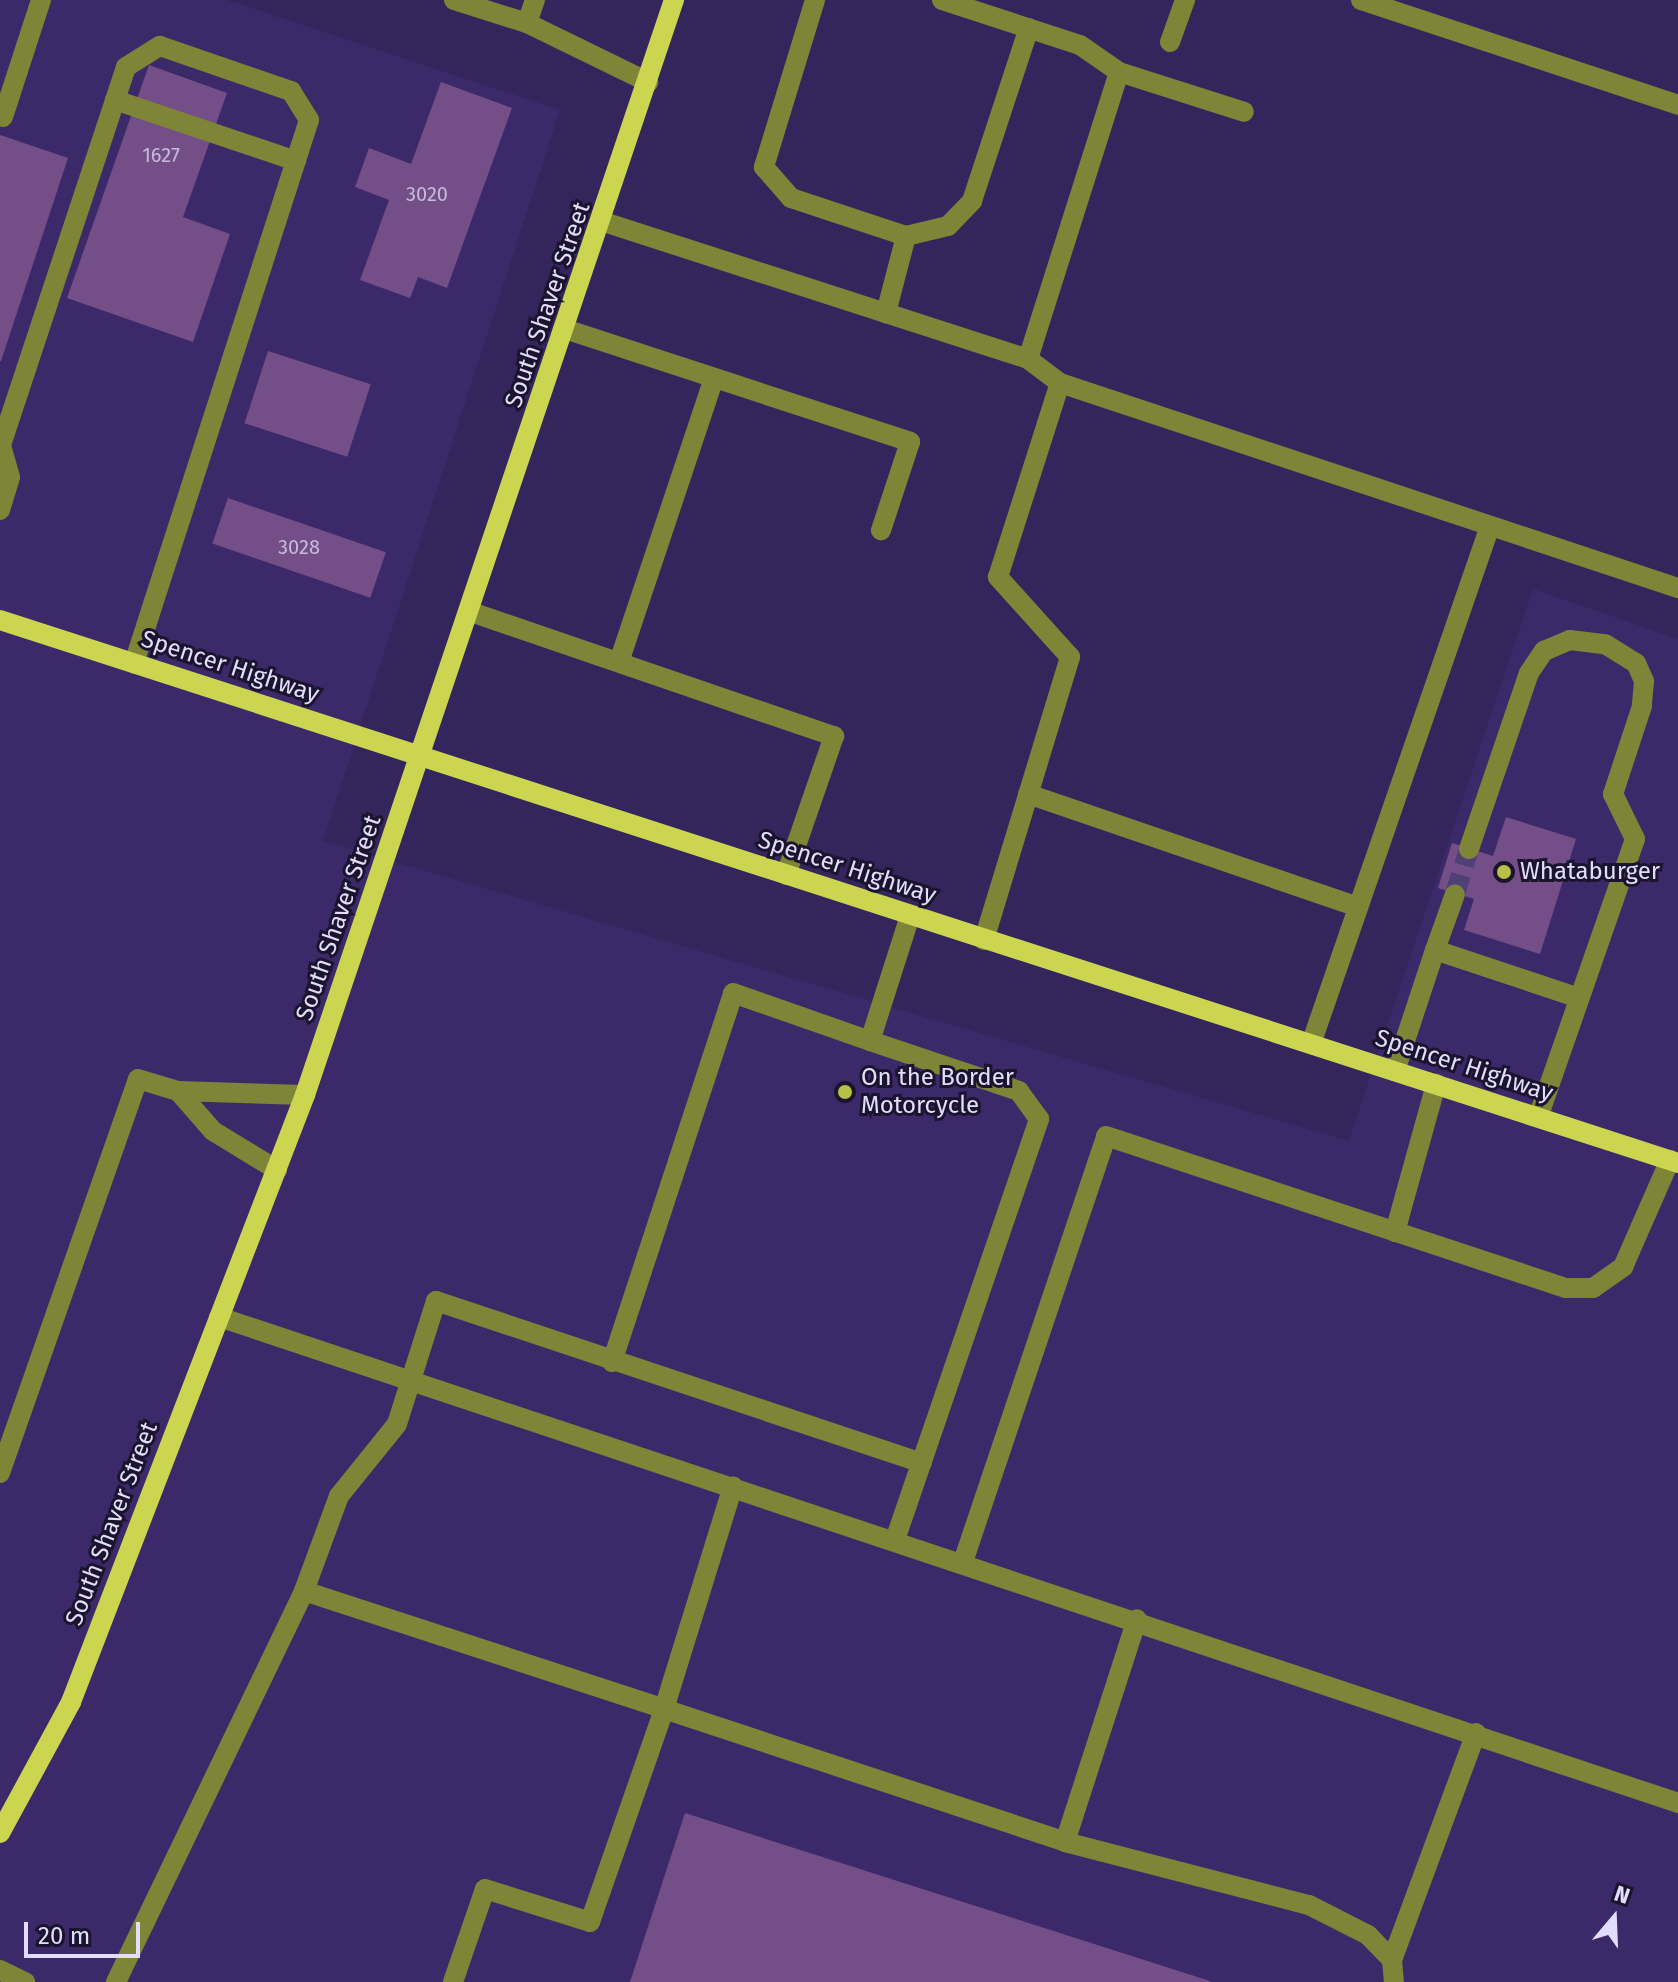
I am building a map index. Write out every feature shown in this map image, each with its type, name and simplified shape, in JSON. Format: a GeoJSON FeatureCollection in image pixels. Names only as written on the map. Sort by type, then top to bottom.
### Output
{"type":"FeatureCollection","features":[{"type":"Feature","properties":{"kind":"main road","name":"South Shaver Street"},"geometry":{"type":"LineString","coordinates":[[0,1833],[71,1702],[305,1095],[568,330],[674,0]]}},
{"type":"Feature","properties":{"kind":"main road","name":"Spencer Highway"},"geometry":{"type":"LineString","coordinates":[[0,620],[1674,1161]]}},
{"type":"Feature","properties":{"kind":"lane"},"geometry":{"type":"LineString","coordinates":[[3,117],[41,0]]}},
{"type":"Feature","properties":{"kind":"lane"},"geometry":{"type":"LineString","coordinates":[[454,0],[527,23],[648,82]]}},
{"type":"Feature","properties":{"kind":"lane"},"geometry":{"type":"LineString","coordinates":[[527,23],[535,0]]}},
{"type":"Feature","properties":{"kind":"lane"},"geometry":{"type":"LineString","coordinates":[[815,0],[764,167],[791,198],[906,236],[948,226],[972,201],[1029,28]]}},
{"type":"Feature","properties":{"kind":"lane"},"geometry":{"type":"LineString","coordinates":[[942,0],[1080,45],[1119,72],[1244,112]]}},
{"type":"Feature","properties":{"kind":"lane"},"geometry":{"type":"LineString","coordinates":[[1170,42],[1185,0]]}},
{"type":"Feature","properties":{"kind":"lane"},"geometry":{"type":"LineString","coordinates":[[1361,0],[1678,105]]}},
{"type":"Feature","properties":{"kind":"lane"},"geometry":{"type":"LineString","coordinates":[[0,510],[10,477],[1,445],[126,67],[160,46],[291,91],[309,120],[134,663]]}},
{"type":"Feature","properties":{"kind":"lane"},"geometry":{"type":"LineString","coordinates":[[1028,359],[1119,72]]}},
{"type":"Feature","properties":{"kind":"lane"},"geometry":{"type":"LineString","coordinates":[[115,100],[296,161]]}},
{"type":"Feature","properties":{"kind":"lane"},"geometry":{"type":"LineString","coordinates":[[604,222],[1028,359],[1060,383],[1678,588]]}},
{"type":"Feature","properties":{"kind":"lane"},"geometry":{"type":"LineString","coordinates":[[886,313],[906,236]]}},
{"type":"Feature","properties":{"kind":"lane"},"geometry":{"type":"LineString","coordinates":[[568,330],[910,442],[881,530]]}},
{"type":"Feature","properties":{"kind":"lane"},"geometry":{"type":"LineString","coordinates":[[619,662],[714,378]]}},
{"type":"Feature","properties":{"kind":"lane"},"geometry":{"type":"LineString","coordinates":[[984,940],[1070,657],[998,577],[1060,383]]}},
{"type":"Feature","properties":{"kind":"lane"},"geometry":{"type":"LineString","coordinates":[[1311,1044],[1490,526]]}},
{"type":"Feature","properties":{"kind":"lane"},"geometry":{"type":"LineString","coordinates":[[471,612],[834,736],[786,875]]}},
{"type":"Feature","properties":{"kind":"lane"},"geometry":{"type":"LineString","coordinates":[[1469,849],[1529,673],[1544,651],[1570,640],[1605,644],[1636,663],[1644,681],[1642,706],[1613,794],[1635,839],[1538,1117]]}},
{"type":"Feature","properties":{"kind":"lane"},"geometry":{"type":"LineString","coordinates":[[1028,794],[1358,907]]}},
{"type":"Feature","properties":{"kind":"lane"},"geometry":{"type":"LineString","coordinates":[[1395,1071],[1455,894]]}},
{"type":"Feature","properties":{"kind":"lane"},"geometry":{"type":"LineString","coordinates":[[870,1041],[910,916]]}},
{"type":"Feature","properties":{"kind":"lane"},"geometry":{"type":"LineString","coordinates":[[1435,950],[1579,998]]}},
{"type":"Feature","properties":{"kind":"lane"},"geometry":{"type":"LineString","coordinates":[[612,1362],[733,993],[1019,1091],[1039,1119],[895,1540]]}},
{"type":"Feature","properties":{"kind":"lane"},"geometry":{"type":"LineString","coordinates":[[0,1473],[138,1079],[178,1091],[305,1095]]}},
{"type":"Feature","properties":{"kind":"lane"},"geometry":{"type":"LineString","coordinates":[[1395,1232],[1436,1084]]}},
{"type":"Feature","properties":{"kind":"lane"},"geometry":{"type":"LineString","coordinates":[[178,1091],[213,1131],[277,1170]]}},
{"type":"Feature","properties":{"kind":"lane"},"geometry":{"type":"LineString","coordinates":[[963,1562],[1106,1136],[1566,1288],[1593,1288],[1623,1267],[1674,1161]]}},
{"type":"Feature","properties":{"kind":"lane"},"geometry":{"type":"LineString","coordinates":[[116,1982],[304,1591],[339,1496],[397,1424],[436,1301],[922,1463]]}},
{"type":"Feature","properties":{"kind":"lane"},"geometry":{"type":"LineString","coordinates":[[219,1317],[1137,1619],[1678,1803]]}},
{"type":"Feature","properties":{"kind":"lane"},"geometry":{"type":"LineString","coordinates":[[453,1982],[485,1889],[590,1922],[664,1709],[733,1486]]}},
{"type":"Feature","properties":{"kind":"lane"},"geometry":{"type":"LineString","coordinates":[[304,1591],[1065,1842],[1309,1905],[1368,1935],[1392,1960]]}},
{"type":"Feature","properties":{"kind":"lane"},"geometry":{"type":"LineString","coordinates":[[1065,1842],[1137,1619]]}},
{"type":"Feature","properties":{"kind":"lane"},"geometry":{"type":"LineString","coordinates":[[1394,1982],[1392,1960],[1476,1733]]}},
{"type":"Feature","properties":{"kind":"lane"},"geometry":{"type":"LineString","coordinates":[[0,1970],[25,1982]]}},
{"type":"Feature","properties":{"kind":"shaded area"},"geometry":{"type":"Polygon","coordinates":[[[0,0],[227,0],[560,110],[323,841],[1349,1141],[1533,589],[1678,639],[1678,1982],[0,1982],[0,0]]]}},
{"type":"Feature","properties":{"kind":"building"},"geometry":{"type":"Polygon","coordinates":[[[149,65],[227,93],[183,217],[230,234],[193,342],[67,298],[149,65]]]}},
{"type":"Feature","properties":{"kind":"building"},"geometry":{"type":"Polygon","coordinates":[[[441,82],[512,108],[447,288],[418,277],[410,298],[360,280],[389,200],[355,187],[369,148],[411,164],[441,82]]]}},
{"type":"Feature","properties":{"kind":"building"},"geometry":{"type":"Polygon","coordinates":[[[0,135],[68,158],[1,361],[0,361],[0,135]]]}},
{"type":"Feature","properties":{"kind":"building"},"geometry":{"type":"Polygon","coordinates":[[[268,351],[371,384],[347,457],[245,423],[268,351]]]}},
{"type":"Feature","properties":{"kind":"building"},"geometry":{"type":"Polygon","coordinates":[[[228,498],[386,552],[370,598],[212,543],[228,498]]]}},
{"type":"Feature","properties":{"kind":"building","name":"Whataburger"},"geometry":{"type":"Polygon","coordinates":[[[1506,817],[1576,839],[1540,954],[1464,930],[1474,899],[1438,888],[1452,843],[1493,856],[1506,817]]]}},
{"type":"Feature","properties":{"kind":"building"},"geometry":{"type":"Polygon","coordinates":[[[685,1813],[1210,1981],[1210,1982],[630,1982],[685,1813]]]}},
{"type":"Feature","properties":{"kind":"tunnel"},"geometry":{"type":"LineString","coordinates":[[1455,894],[1469,849]]}},
{"type":"Feature","properties":{"kind":"place","name":"Whataburger"},"geometry":{"type":"Point","coordinates":[1504,872]}},
{"type":"Feature","properties":{"kind":"place","name":"On the Border Motorcycle"},"geometry":{"type":"Point","coordinates":[845,1092]}}]}
